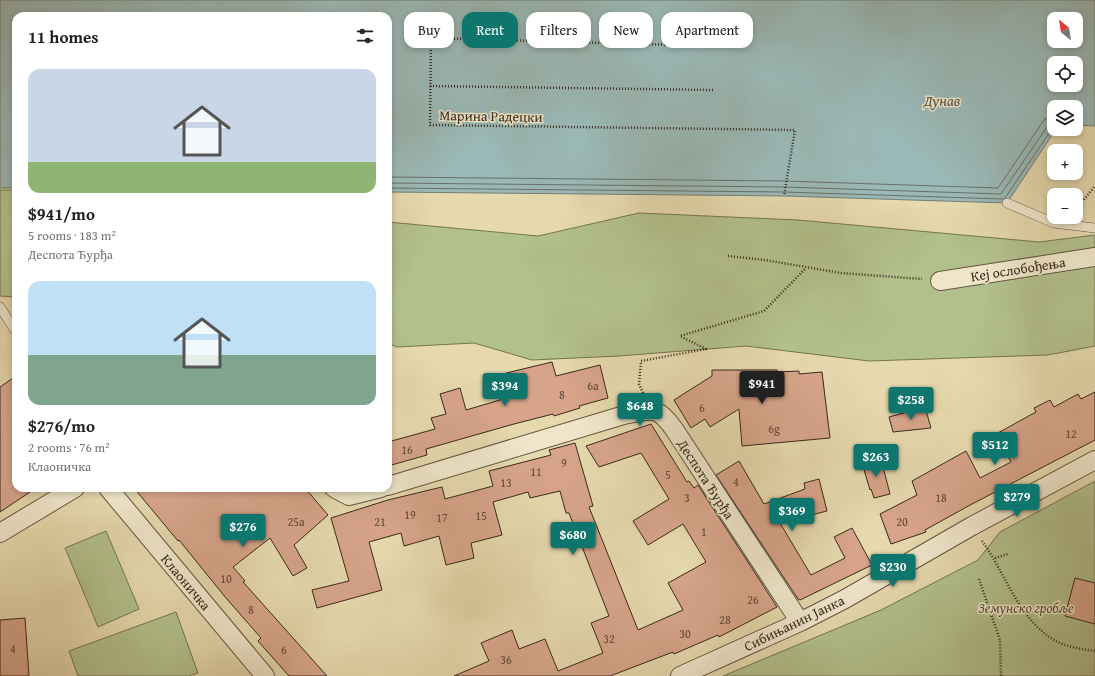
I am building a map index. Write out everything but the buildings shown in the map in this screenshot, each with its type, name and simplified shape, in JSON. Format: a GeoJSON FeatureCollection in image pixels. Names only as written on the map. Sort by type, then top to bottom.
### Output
{"type":"FeatureCollection","features":[{"type":"Feature","properties":{"kind":"street","name":"Кеј ослобођења"},"geometry":{"type":"LineString","coordinates":[[940,281],[1095,257]]}},
{"type":"Feature","properties":{"kind":"street"},"geometry":{"type":"LineString","coordinates":[[392,485],[624,415],[651,410]]}},
{"type":"Feature","properties":{"kind":"street","name":"Деспота Ђурђа"},"geometry":{"type":"LineString","coordinates":[[651,410],[659,412],[664,416],[674,429],[800,622]]}},
{"type":"Feature","properties":{"kind":"street","name":"Сибињанин Јанка"},"geometry":{"type":"LineString","coordinates":[[680,676],[800,622],[845,599],[972,526],[1095,460]]}},
{"type":"Feature","properties":{"kind":"street"},"geometry":{"type":"LineString","coordinates":[[0,533],[68,492]]}},
{"type":"Feature","properties":{"kind":"street","name":"Клаоничка"},"geometry":{"type":"LineString","coordinates":[[111,492],[265,676]]}},
{"type":"Feature","properties":{"kind":"street"},"geometry":{"type":"LineString","coordinates":[[342,492],[349,496],[365,492]]}},
{"type":"Feature","properties":{"kind":"lane"},"geometry":{"type":"LineString","coordinates":[[1007,203],[1054,223],[1095,228]]}},
{"type":"Feature","properties":{"kind":"lane"},"geometry":{"type":"LineString","coordinates":[[0,307],[12,326]]}},
{"type":"Feature","properties":{"kind":"path","name":"Марина Радецки"},"geometry":{"type":"LineString","coordinates":[[661,45],[431,38],[430,125],[795,130],[784,196]]}},
{"type":"Feature","properties":{"kind":"path"},"geometry":{"type":"LineString","coordinates":[[430,86],[713,90]]}},
{"type":"Feature","properties":{"kind":"path"},"geometry":{"type":"LineString","coordinates":[[1083,201],[1095,186]]}},
{"type":"Feature","properties":{"kind":"path"},"geometry":{"type":"LineString","coordinates":[[728,256],[765,260],[841,273],[940,281]]}},
{"type":"Feature","properties":{"kind":"path"},"geometry":{"type":"LineString","coordinates":[[651,410],[639,384],[641,361],[706,349],[680,336],[764,311],[806,268]]}},
{"type":"Feature","properties":{"kind":"path"},"geometry":{"type":"LineString","coordinates":[[972,526],[994,558],[1023,611],[1035,626],[1054,640],[1076,648],[1095,651]]}},
{"type":"Feature","properties":{"kind":"path"},"geometry":{"type":"LineString","coordinates":[[994,558],[1008,554]]}},
{"type":"Feature","properties":{"kind":"path"},"geometry":{"type":"LineString","coordinates":[[979,579],[1000,640],[1001,676]]}},
{"type":"Feature","properties":{"kind":"green space"},"geometry":{"type":"Polygon","coordinates":[[[0,190],[12,190],[12,297],[0,296],[0,190]]]}},
{"type":"Feature","properties":{"kind":"green space"},"geometry":{"type":"Polygon","coordinates":[[[639,213],[798,220],[1039,242],[1095,235],[1095,346],[1048,355],[869,361],[746,346],[619,356],[532,360],[474,343],[397,347],[392,345],[392,222],[538,236],[639,213]]]}},
{"type":"Feature","properties":{"kind":"green space","name":"Земунско гробље"},"geometry":{"type":"Polygon","coordinates":[[[1095,481],[1095,676],[723,676],[881,610],[978,560],[1000,532],[1095,481]]]}},
{"type":"Feature","properties":{"kind":"green space"},"geometry":{"type":"Polygon","coordinates":[[[106,531],[139,609],[98,627],[65,548],[106,531]]]}},
{"type":"Feature","properties":{"kind":"green space"},"geometry":{"type":"Polygon","coordinates":[[[176,612],[198,673],[189,676],[78,676],[69,651],[176,612]]]}},
{"type":"Feature","properties":{"kind":"water","name":"Дунав"},"geometry":{"type":"Polygon","coordinates":[[[0,0],[1095,0],[1095,126],[1083,125],[1083,100],[1047,100],[1047,136],[1051,136],[1007,203],[784,196],[392,192],[392,12],[12,12],[12,188],[0,188],[0,0]]]}}]}
